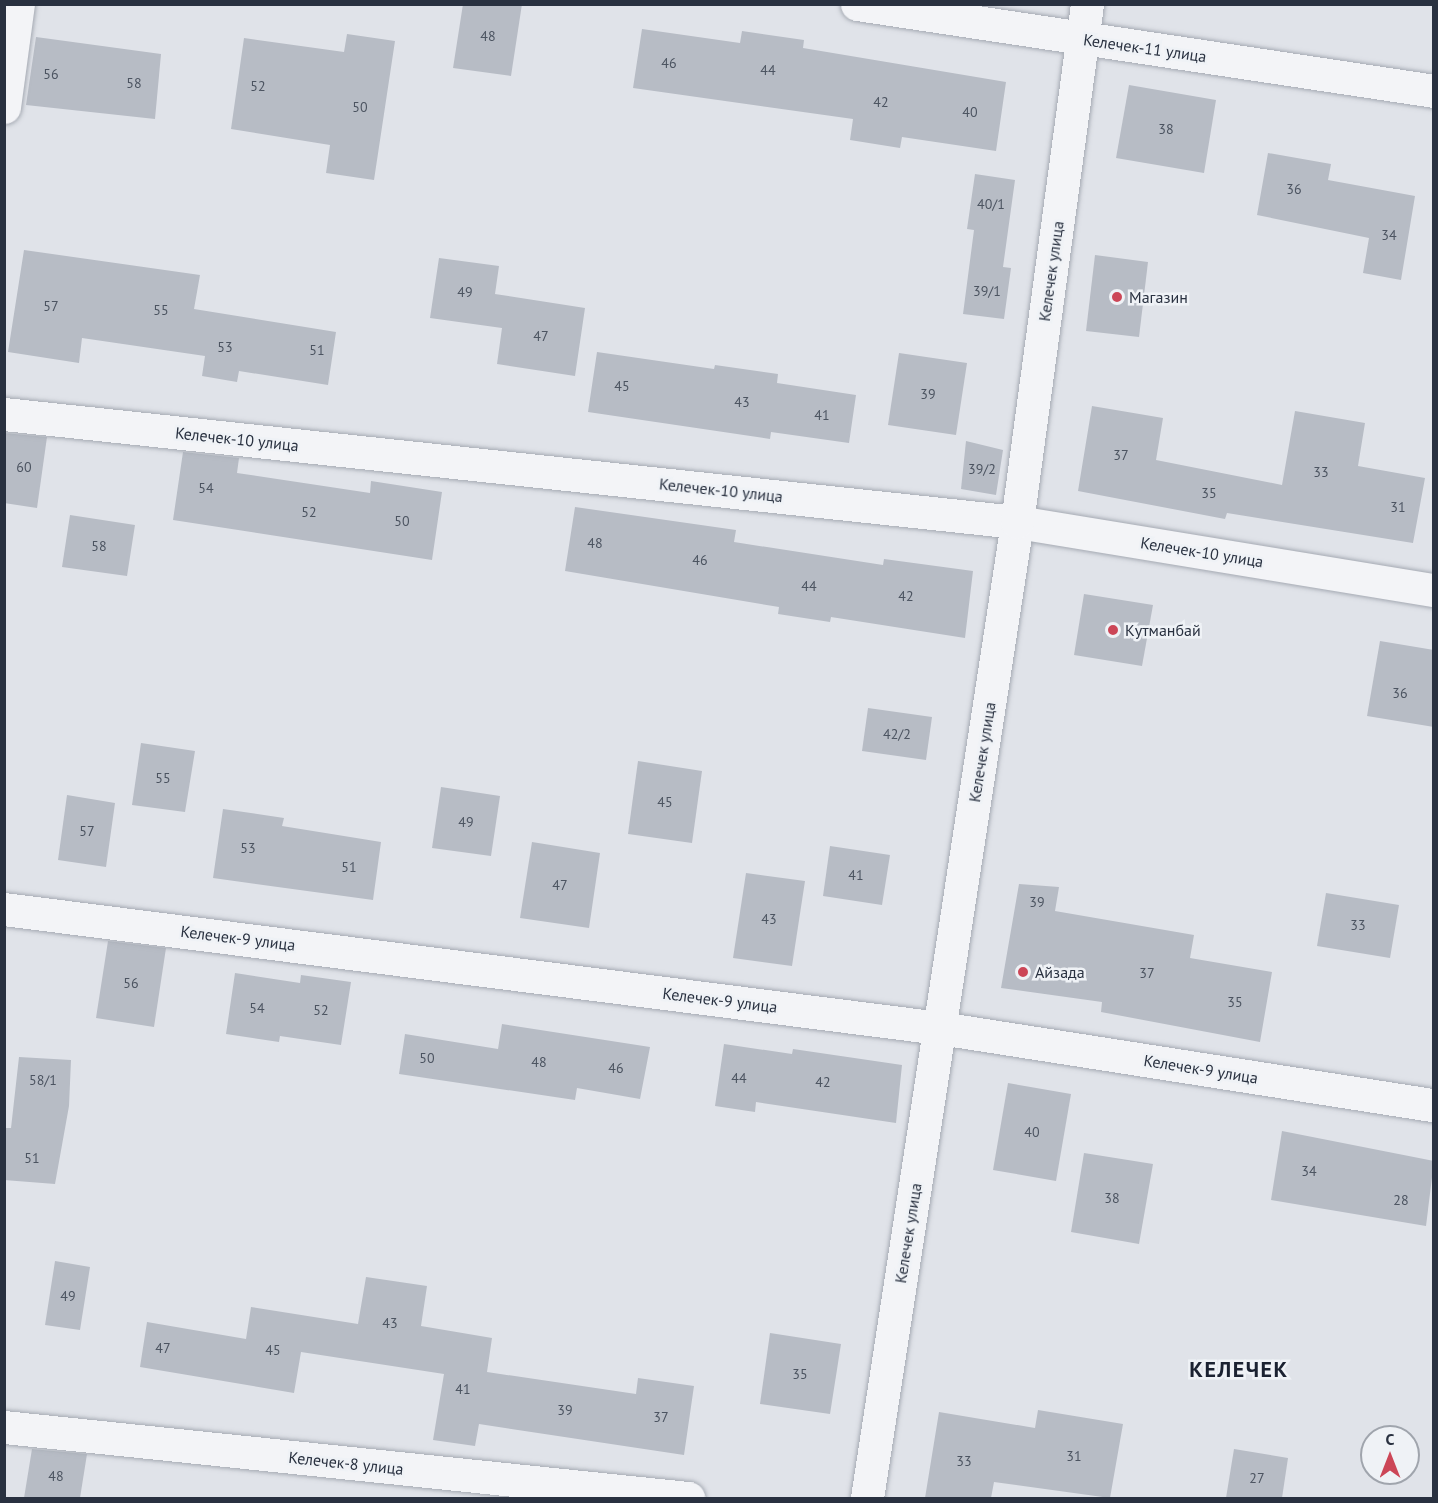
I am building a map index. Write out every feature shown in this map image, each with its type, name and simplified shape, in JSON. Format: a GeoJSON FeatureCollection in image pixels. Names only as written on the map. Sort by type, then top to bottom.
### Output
{"type":"FeatureCollection","features":[{"type":"Feature","properties":{"kind":"street"},"geometry":{"type":"LineString","coordinates":[[4,107],[18,4]]}},
{"type":"Feature","properties":{"kind":"street","name":"Келечек-11 улица"},"geometry":{"type":"LineString","coordinates":[[857,4],[1434,91]]}},
{"type":"Feature","properties":{"kind":"street","name":"Келечек улица"},"geometry":{"type":"LineString","coordinates":[[867,1498],[1017,522],[1087,4]]}},
{"type":"Feature","properties":{"kind":"street","name":"Келечек-10 улица"},"geometry":{"type":"LineString","coordinates":[[4,414],[1017,522],[1434,590]]}},
{"type":"Feature","properties":{"kind":"street","name":"Келечек-9 улица"},"geometry":{"type":"LineString","coordinates":[[4,909],[940,1028],[1434,1105]]}},
{"type":"Feature","properties":{"kind":"street","name":"Келечек-8 улица"},"geometry":{"type":"LineString","coordinates":[[4,1428],[688,1498]]}},
{"type":"Feature","properties":{"kind":"building"},"geometry":{"type":"Polygon","coordinates":[[[463,4],[522,4],[511,76],[453,68],[463,4]]]}},
{"type":"Feature","properties":{"kind":"building"},"geometry":{"type":"Polygon","coordinates":[[[642,29],[740,43],[742,31],[804,40],[803,48],[1006,82],[996,151],[902,137],[900,148],[850,140],[853,119],[633,88],[642,29]]]}},
{"type":"Feature","properties":{"kind":"building"},"geometry":{"type":"Polygon","coordinates":[[[347,34],[395,41],[374,180],[326,173],[330,145],[231,129],[244,38],[344,52],[347,34]]]}},
{"type":"Feature","properties":{"kind":"building"},"geometry":{"type":"Polygon","coordinates":[[[36,37],[161,54],[155,119],[26,105],[36,37]]]}},
{"type":"Feature","properties":{"kind":"building"},"geometry":{"type":"Polygon","coordinates":[[[1129,85],[1216,100],[1204,173],[1116,158],[1129,85]]]}},
{"type":"Feature","properties":{"kind":"building"},"geometry":{"type":"Polygon","coordinates":[[[1268,153],[1331,164],[1328,180],[1415,196],[1401,280],[1363,273],[1369,238],[1257,215],[1268,153]]]}},
{"type":"Feature","properties":{"kind":"building"},"geometry":{"type":"Polygon","coordinates":[[[975,174],[1015,180],[1003,267],[1011,268],[1004,319],[963,314],[974,230],[967,229],[975,174]]]}},
{"type":"Feature","properties":{"kind":"building"},"geometry":{"type":"Polygon","coordinates":[[[24,250],[200,275],[194,309],[336,332],[328,385],[239,371],[237,382],[202,376],[205,356],[82,338],[79,363],[8,352],[24,250]]]}},
{"type":"Feature","properties":{"kind":"building","name":"Магазин"},"geometry":{"type":"Polygon","coordinates":[[[1095,255],[1148,262],[1139,337],[1086,331],[1095,255]]]}},
{"type":"Feature","properties":{"kind":"building"},"geometry":{"type":"Polygon","coordinates":[[[439,258],[499,266],[495,294],[585,308],[575,376],[497,364],[502,328],[430,318],[439,258]]]}},
{"type":"Feature","properties":{"kind":"building"},"geometry":{"type":"Polygon","coordinates":[[[597,352],[714,369],[715,365],[778,374],[777,383],[856,395],[849,443],[771,432],[770,439],[588,412],[597,352]]]}},
{"type":"Feature","properties":{"kind":"building"},"geometry":{"type":"Polygon","coordinates":[[[899,353],[967,363],[956,435],[888,425],[899,353]]]}},
{"type":"Feature","properties":{"kind":"building"},"geometry":{"type":"Polygon","coordinates":[[[1092,406],[1163,418],[1156,460],[1282,485],[1295,411],[1365,423],[1358,466],[1425,478],[1413,543],[1227,513],[1225,519],[1078,491],[1092,406]]]}},
{"type":"Feature","properties":{"kind":"building"},"geometry":{"type":"Polygon","coordinates":[[[4,433],[47,437],[37,508],[4,503],[4,433]]]}},
{"type":"Feature","properties":{"kind":"building"},"geometry":{"type":"Polygon","coordinates":[[[966,441],[1003,450],[996,495],[961,489],[966,441]]]}},
{"type":"Feature","properties":{"kind":"building"},"geometry":{"type":"Polygon","coordinates":[[[183,452],[239,458],[237,473],[370,493],[371,481],[442,492],[432,560],[173,520],[183,452]]]}},
{"type":"Feature","properties":{"kind":"building"},"geometry":{"type":"Polygon","coordinates":[[[575,507],[736,530],[734,542],[883,565],[884,559],[973,571],[965,638],[831,617],[830,622],[778,614],[779,607],[565,571],[575,507]]]}},
{"type":"Feature","properties":{"kind":"building"},"geometry":{"type":"Polygon","coordinates":[[[70,515],[135,525],[127,576],[62,567],[70,515]]]}},
{"type":"Feature","properties":{"kind":"building","name":"Кутманбай"},"geometry":{"type":"Polygon","coordinates":[[[1084,594],[1153,605],[1142,666],[1074,655],[1084,594]]]}},
{"type":"Feature","properties":{"kind":"building"},"geometry":{"type":"Polygon","coordinates":[[[1380,641],[1434,650],[1434,727],[1367,716],[1380,641]]]}},
{"type":"Feature","properties":{"kind":"building"},"geometry":{"type":"Polygon","coordinates":[[[868,708],[932,717],[926,760],[862,751],[868,708]]]}},
{"type":"Feature","properties":{"kind":"building"},"geometry":{"type":"Polygon","coordinates":[[[141,743],[195,751],[185,812],[132,805],[141,743]]]}},
{"type":"Feature","properties":{"kind":"building"},"geometry":{"type":"Polygon","coordinates":[[[638,761],[702,771],[692,843],[628,834],[638,761]]]}},
{"type":"Feature","properties":{"kind":"building"},"geometry":{"type":"Polygon","coordinates":[[[441,787],[500,796],[491,856],[432,848],[441,787]]]}},
{"type":"Feature","properties":{"kind":"building"},"geometry":{"type":"Polygon","coordinates":[[[67,795],[115,803],[106,867],[58,860],[67,795]]]}},
{"type":"Feature","properties":{"kind":"building"},"geometry":{"type":"Polygon","coordinates":[[[223,809],[284,818],[282,826],[381,842],[373,900],[213,878],[223,809]]]}},
{"type":"Feature","properties":{"kind":"building"},"geometry":{"type":"Polygon","coordinates":[[[532,842],[600,853],[589,928],[520,918],[532,842]]]}},
{"type":"Feature","properties":{"kind":"building"},"geometry":{"type":"Polygon","coordinates":[[[830,846],[890,855],[882,905],[823,896],[830,846]]]}},
{"type":"Feature","properties":{"kind":"building"},"geometry":{"type":"Polygon","coordinates":[[[746,873],[805,881],[792,966],[733,958],[746,873]]]}},
{"type":"Feature","properties":{"kind":"building"},"geometry":{"type":"Polygon","coordinates":[[[1019,884],[1059,887],[1055,911],[1194,935],[1190,958],[1272,972],[1260,1042],[1101,1012],[1102,1002],[1001,988],[1019,884]]]}},
{"type":"Feature","properties":{"kind":"building"},"geometry":{"type":"Polygon","coordinates":[[[1326,893],[1399,905],[1390,958],[1317,946],[1326,893]]]}},
{"type":"Feature","properties":{"kind":"building"},"geometry":{"type":"Polygon","coordinates":[[[108,941],[166,948],[154,1027],[96,1018],[108,941]]]}},
{"type":"Feature","properties":{"kind":"building"},"geometry":{"type":"Polygon","coordinates":[[[235,973],[300,983],[301,975],[351,982],[341,1045],[280,1036],[279,1042],[226,1034],[235,973]]]}},
{"type":"Feature","properties":{"kind":"building"},"geometry":{"type":"Polygon","coordinates":[[[502,1024],[650,1047],[640,1099],[577,1088],[575,1100],[399,1074],[405,1034],[498,1049],[502,1024]]]}},
{"type":"Feature","properties":{"kind":"building"},"geometry":{"type":"Polygon","coordinates":[[[724,1044],[792,1054],[793,1049],[902,1065],[896,1123],[756,1102],[755,1112],[715,1106],[724,1044]]]}},
{"type":"Feature","properties":{"kind":"building"},"geometry":{"type":"Polygon","coordinates":[[[19,1057],[71,1060],[69,1106],[55,1184],[4,1180],[4,1128],[11,1128],[19,1057]]]}},
{"type":"Feature","properties":{"kind":"building"},"geometry":{"type":"Polygon","coordinates":[[[1008,1083],[1071,1094],[1056,1181],[993,1170],[1008,1083]]]}},
{"type":"Feature","properties":{"kind":"building"},"geometry":{"type":"Polygon","coordinates":[[[1282,1131],[1434,1161],[1426,1226],[1271,1200],[1282,1131]]]}},
{"type":"Feature","properties":{"kind":"building"},"geometry":{"type":"Polygon","coordinates":[[[1084,1153],[1153,1164],[1139,1244],[1071,1232],[1084,1153]]]}},
{"type":"Feature","properties":{"kind":"building"},"geometry":{"type":"Polygon","coordinates":[[[55,1261],[90,1267],[80,1330],[45,1325],[55,1261]]]}},
{"type":"Feature","properties":{"kind":"building"},"geometry":{"type":"Polygon","coordinates":[[[366,1277],[427,1286],[421,1326],[492,1338],[487,1372],[636,1394],[638,1378],[694,1386],[684,1455],[479,1424],[475,1446],[433,1440],[444,1374],[301,1352],[294,1393],[140,1367],[147,1322],[246,1339],[251,1307],[358,1324],[366,1277]]]}},
{"type":"Feature","properties":{"kind":"building"},"geometry":{"type":"Polygon","coordinates":[[[770,1333],[841,1344],[830,1414],[760,1404],[770,1333]]]}},
{"type":"Feature","properties":{"kind":"building"},"geometry":{"type":"Polygon","coordinates":[[[1038,1410],[1123,1424],[1110,1498],[994,1482],[991,1498],[925,1498],[939,1412],[1035,1428],[1038,1410]]]}},
{"type":"Feature","properties":{"kind":"building"},"geometry":{"type":"Polygon","coordinates":[[[32,1449],[87,1454],[80,1498],[24,1498],[32,1449]]]}},
{"type":"Feature","properties":{"kind":"building"},"geometry":{"type":"Polygon","coordinates":[[[1234,1449],[1288,1458],[1282,1498],[1226,1498],[1234,1449]]]}},
{"type":"Feature","properties":{"kind":"place","name":"Магазин"},"geometry":{"type":"Point","coordinates":[1117,297]}},
{"type":"Feature","properties":{"kind":"place","name":"Кутманбай"},"geometry":{"type":"Point","coordinates":[1113,630]}},
{"type":"Feature","properties":{"kind":"place","name":"Айзада"},"geometry":{"type":"Point","coordinates":[1023,972]}},
{"type":"Feature","properties":{"kind":"district","name":"КЕЛЕЧЕК"},"geometry":{"type":"Point","coordinates":[1239,1370]}}]}
